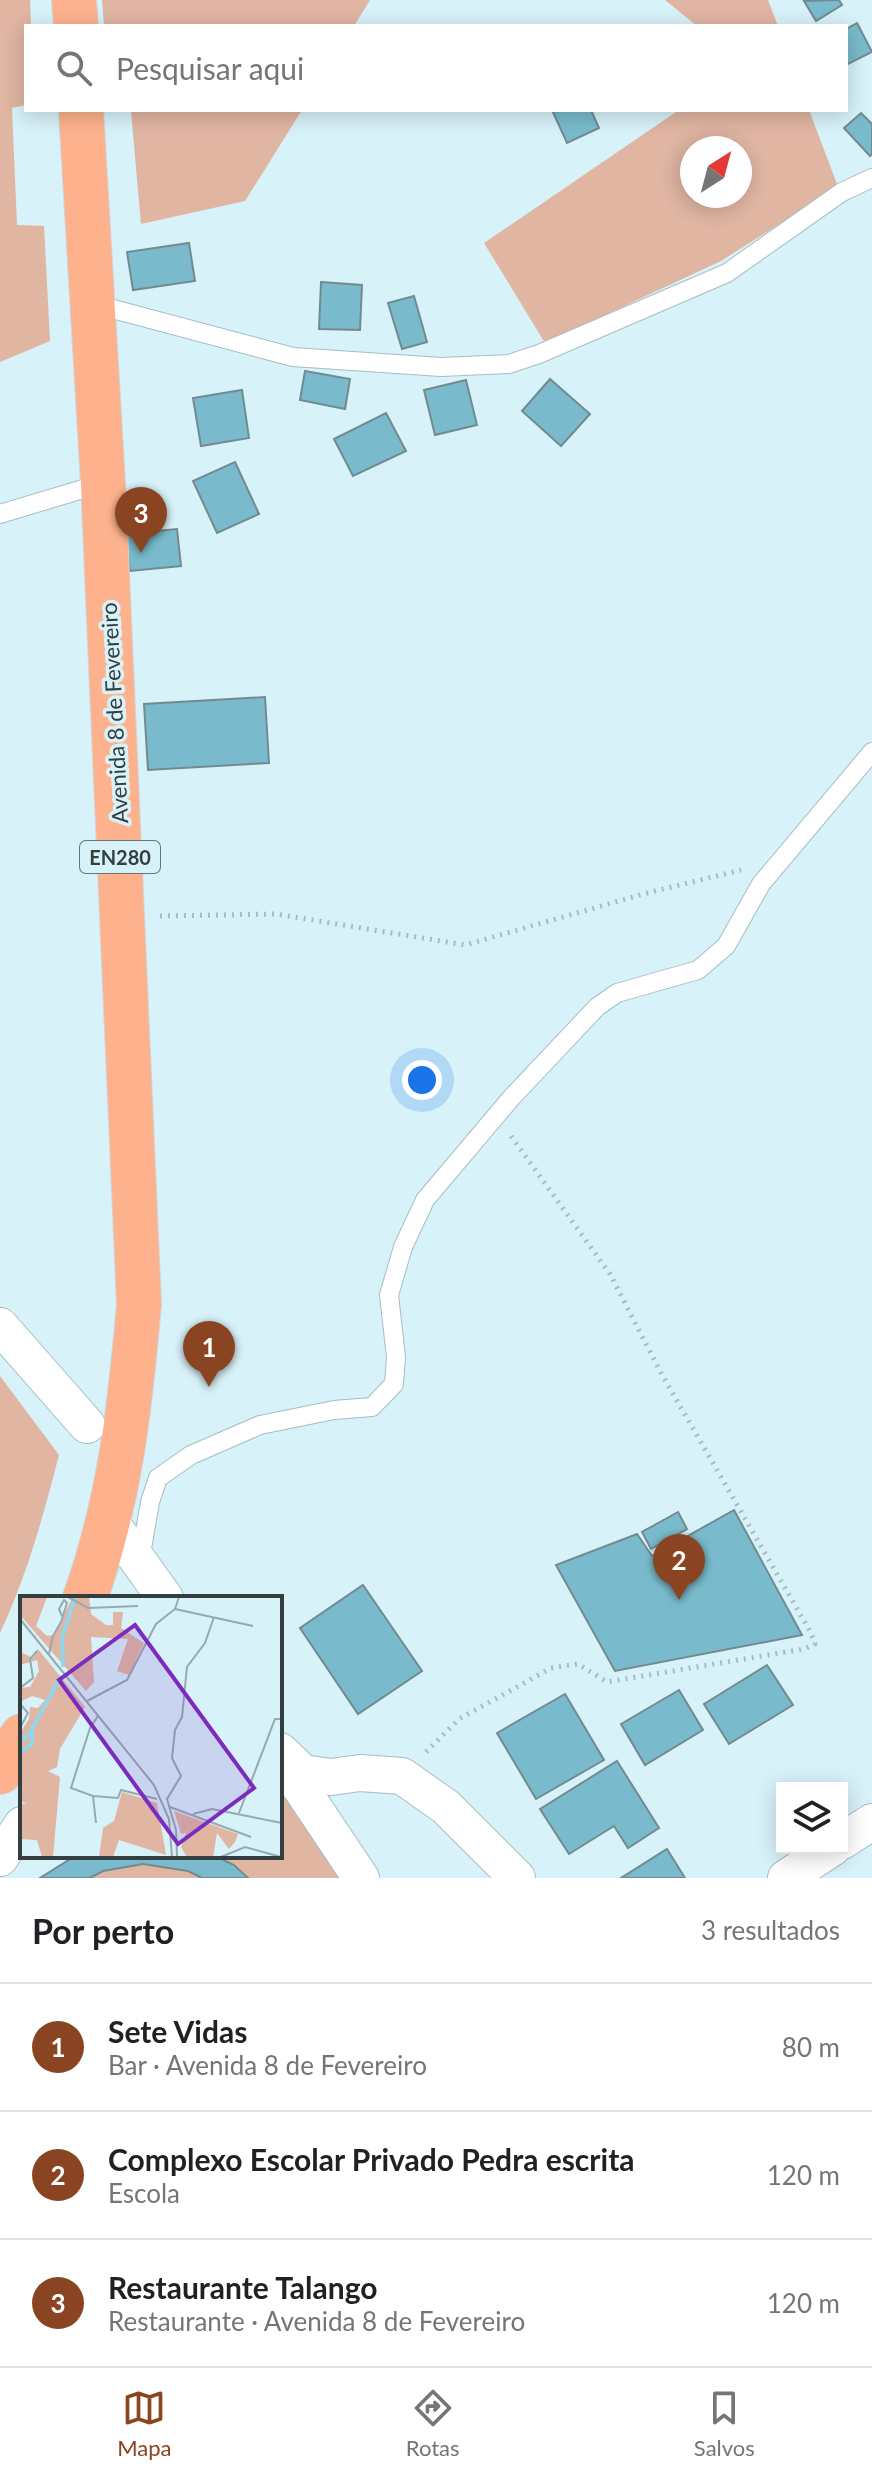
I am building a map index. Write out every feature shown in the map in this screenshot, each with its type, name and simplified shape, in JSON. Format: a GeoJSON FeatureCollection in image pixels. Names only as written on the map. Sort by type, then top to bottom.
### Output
{"type":"FeatureCollection","features":[{"type":"Feature","properties":{"kind":"main road"},"geometry":{"type":"LineString","coordinates":[[74,0],[76,24]]}},
{"type":"Feature","properties":{"kind":"main road","name":"Avenida 8 de Fevereiro"},"geometry":{"type":"LineString","coordinates":[[81,112],[103,483],[139,1304],[130,1411],[109,1520],[86,1596]]}},
{"type":"Feature","properties":{"kind":"main road"},"geometry":{"type":"LineString","coordinates":[[0,1772],[20,1739]]}},
{"type":"Feature","properties":{"kind":"street"},"geometry":{"type":"LineString","coordinates":[[0,1326],[87,1425]]}},
{"type":"Feature","properties":{"kind":"street"},"geometry":{"type":"LineString","coordinates":[[109,1520],[164,1596]]}},
{"type":"Feature","properties":{"kind":"street"},"geometry":{"type":"LineString","coordinates":[[128,1596],[139,1563]]}},
{"type":"Feature","properties":{"kind":"street"},"geometry":{"type":"LineString","coordinates":[[282,1753],[303,1773],[331,1777],[360,1773],[402,1776],[446,1807],[517,1878]]}},
{"type":"Feature","properties":{"kind":"street"},"geometry":{"type":"LineString","coordinates":[[282,1761],[361,1878]]}},
{"type":"Feature","properties":{"kind":"street"},"geometry":{"type":"LineString","coordinates":[[848,1837],[872,1822]]}},
{"type":"Feature","properties":{"kind":"street"},"geometry":{"type":"LineString","coordinates":[[0,1858],[20,1828]]}},
{"type":"Feature","properties":{"kind":"street"},"geometry":{"type":"LineString","coordinates":[[786,1878],[823,1854]]}},
{"type":"Feature","properties":{"kind":"lane"},"geometry":{"type":"LineString","coordinates":[[94,304],[293,357],[441,367],[509,364],[727,273],[842,192],[872,178]]}},
{"type":"Feature","properties":{"kind":"lane"},"geometry":{"type":"LineString","coordinates":[[0,514],[103,483]]}},
{"type":"Feature","properties":{"kind":"lane"},"geometry":{"type":"LineString","coordinates":[[139,1563],[150,1502],[158,1478],[191,1455],[260,1425],[334,1410],[372,1407],[394,1384],[396,1357],[389,1295],[403,1247],[425,1200],[496,1116],[597,1007],[617,993],[698,970],[726,946],[761,884],[872,752]]}},
{"type":"Feature","properties":{"kind":"path"},"geometry":{"type":"LineString","coordinates":[[123,916],[276,914],[465,945],[647,893],[779,861]]}},
{"type":"Feature","properties":{"kind":"path"},"geometry":{"type":"LineString","coordinates":[[402,1776],[459,1719],[551,1668],[578,1664],[607,1682],[804,1649],[815,1644],[661,1373],[610,1274],[496,1116]]}},
{"type":"Feature","properties":{"kind":"shaded area"},"geometry":{"type":"Polygon","coordinates":[[[0,0],[30,0],[31,24],[24,24],[24,105],[12,108],[17,225],[44,226],[50,341],[0,362],[0,0]]]}},
{"type":"Feature","properties":{"kind":"shaded area"},"geometry":{"type":"Polygon","coordinates":[[[102,0],[370,0],[355,24],[104,24],[102,0]]]}},
{"type":"Feature","properties":{"kind":"shaded area"},"geometry":{"type":"Polygon","coordinates":[[[665,0],[768,0],[777,24],[695,24],[665,0]]]}},
{"type":"Feature","properties":{"kind":"shaded area"},"geometry":{"type":"Polygon","coordinates":[[[131,112],[301,112],[245,201],[141,224],[131,112]]]}},
{"type":"Feature","properties":{"kind":"shaded area"},"geometry":{"type":"Polygon","coordinates":[[[676,112],[810,112],[837,184],[825,195],[721,261],[545,343],[484,243],[676,112]]]}},
{"type":"Feature","properties":{"kind":"shaded area"},"geometry":{"type":"Polygon","coordinates":[[[0,1376],[59,1455],[34,1546],[0,1633],[0,1376]]]}},
{"type":"Feature","properties":{"kind":"shaded area"},"geometry":{"type":"Polygon","coordinates":[[[282,1791],[344,1878],[40,1878],[72,1858],[282,1858],[282,1791]]]}},
{"type":"Feature","properties":{"kind":"building"},"geometry":{"type":"Polygon","coordinates":[[[839,0],[842,5],[816,21],[804,1],[839,0]]]}},
{"type":"Feature","properties":{"kind":"building"},"geometry":{"type":"Polygon","coordinates":[[[857,23],[872,52],[848,64],[848,28],[857,23]]]}},
{"type":"Feature","properties":{"kind":"building"},"geometry":{"type":"Polygon","coordinates":[[[553,112],[592,112],[599,128],[567,143],[553,112]]]}},
{"type":"Feature","properties":{"kind":"building"},"geometry":{"type":"Polygon","coordinates":[[[861,113],[872,124],[870,156],[844,128],[861,113]]]}},
{"type":"Feature","properties":{"kind":"building"},"geometry":{"type":"Polygon","coordinates":[[[189,243],[195,281],[133,290],[127,252],[189,243]]]}},
{"type":"Feature","properties":{"kind":"building"},"geometry":{"type":"Polygon","coordinates":[[[321,282],[362,285],[360,330],[319,329],[321,282]]]}},
{"type":"Feature","properties":{"kind":"building"},"geometry":{"type":"Polygon","coordinates":[[[414,296],[427,342],[402,349],[388,303],[414,296]]]}},
{"type":"Feature","properties":{"kind":"building"},"geometry":{"type":"Polygon","coordinates":[[[305,371],[350,379],[345,409],[300,400],[305,371]]]}},
{"type":"Feature","properties":{"kind":"building"},"geometry":{"type":"Polygon","coordinates":[[[550,379],[590,414],[561,446],[522,411],[550,379]]]}},
{"type":"Feature","properties":{"kind":"building"},"geometry":{"type":"Polygon","coordinates":[[[466,380],[477,425],[435,435],[424,390],[466,380]]]}},
{"type":"Feature","properties":{"kind":"building"},"geometry":{"type":"Polygon","coordinates":[[[242,390],[249,438],[201,446],[193,398],[242,390]]]}},
{"type":"Feature","properties":{"kind":"building"},"geometry":{"type":"Polygon","coordinates":[[[386,413],[406,451],[353,476],[334,439],[386,413]]]}},
{"type":"Feature","properties":{"kind":"building"},"geometry":{"type":"Polygon","coordinates":[[[235,462],[259,514],[217,533],[193,481],[235,462]]]}},
{"type":"Feature","properties":{"kind":"building"},"geometry":{"type":"Polygon","coordinates":[[[177,529],[181,566],[130,571],[126,534],[177,529]]]}},
{"type":"Feature","properties":{"kind":"building"},"geometry":{"type":"Polygon","coordinates":[[[265,697],[269,763],[148,770],[144,704],[265,697]]]}},
{"type":"Feature","properties":{"kind":"building"},"geometry":{"type":"Polygon","coordinates":[[[734,1510],[802,1635],[615,1671],[556,1565],[637,1534],[652,1556],[734,1510]]]}},
{"type":"Feature","properties":{"kind":"building"},"geometry":{"type":"Polygon","coordinates":[[[678,1512],[687,1529],[651,1549],[642,1532],[678,1512]]]}},
{"type":"Feature","properties":{"kind":"building"},"geometry":{"type":"Polygon","coordinates":[[[363,1585],[422,1671],[358,1714],[300,1628],[363,1585]]]}},
{"type":"Feature","properties":{"kind":"building"},"geometry":{"type":"Polygon","coordinates":[[[767,1665],[793,1705],[729,1744],[704,1704],[767,1665]]]}},
{"type":"Feature","properties":{"kind":"building"},"geometry":{"type":"Polygon","coordinates":[[[679,1690],[703,1730],[645,1765],[621,1724],[679,1690]]]}},
{"type":"Feature","properties":{"kind":"building"},"geometry":{"type":"Polygon","coordinates":[[[565,1694],[604,1760],[536,1799],[497,1733],[565,1694]]]}},
{"type":"Feature","properties":{"kind":"building"},"geometry":{"type":"Polygon","coordinates":[[[617,1761],[659,1828],[628,1848],[614,1826],[569,1854],[540,1809],[617,1761]]]}},
{"type":"Feature","properties":{"kind":"building"},"geometry":{"type":"Polygon","coordinates":[[[667,1849],[685,1878],[621,1878],[667,1849]]]}},
{"type":"Feature","properties":{"kind":"building"},"geometry":{"type":"Polygon","coordinates":[[[72,1858],[219,1858],[234,1865],[248,1878],[202,1878],[188,1871],[143,1864],[103,1871],[90,1878],[40,1878],[72,1858]]]}},
{"type":"Feature","properties":{"kind":"place","name":"Restaurante Talango"},"geometry":{"type":"Point","coordinates":[141,553]}},
{"type":"Feature","properties":{"kind":"place","name":"Sete Vidas"},"geometry":{"type":"Point","coordinates":[209,1387]}},
{"type":"Feature","properties":{"kind":"place","name":"Complexo Escolar Privado Pedra escrita"},"geometry":{"type":"Point","coordinates":[679,1600]}}]}
